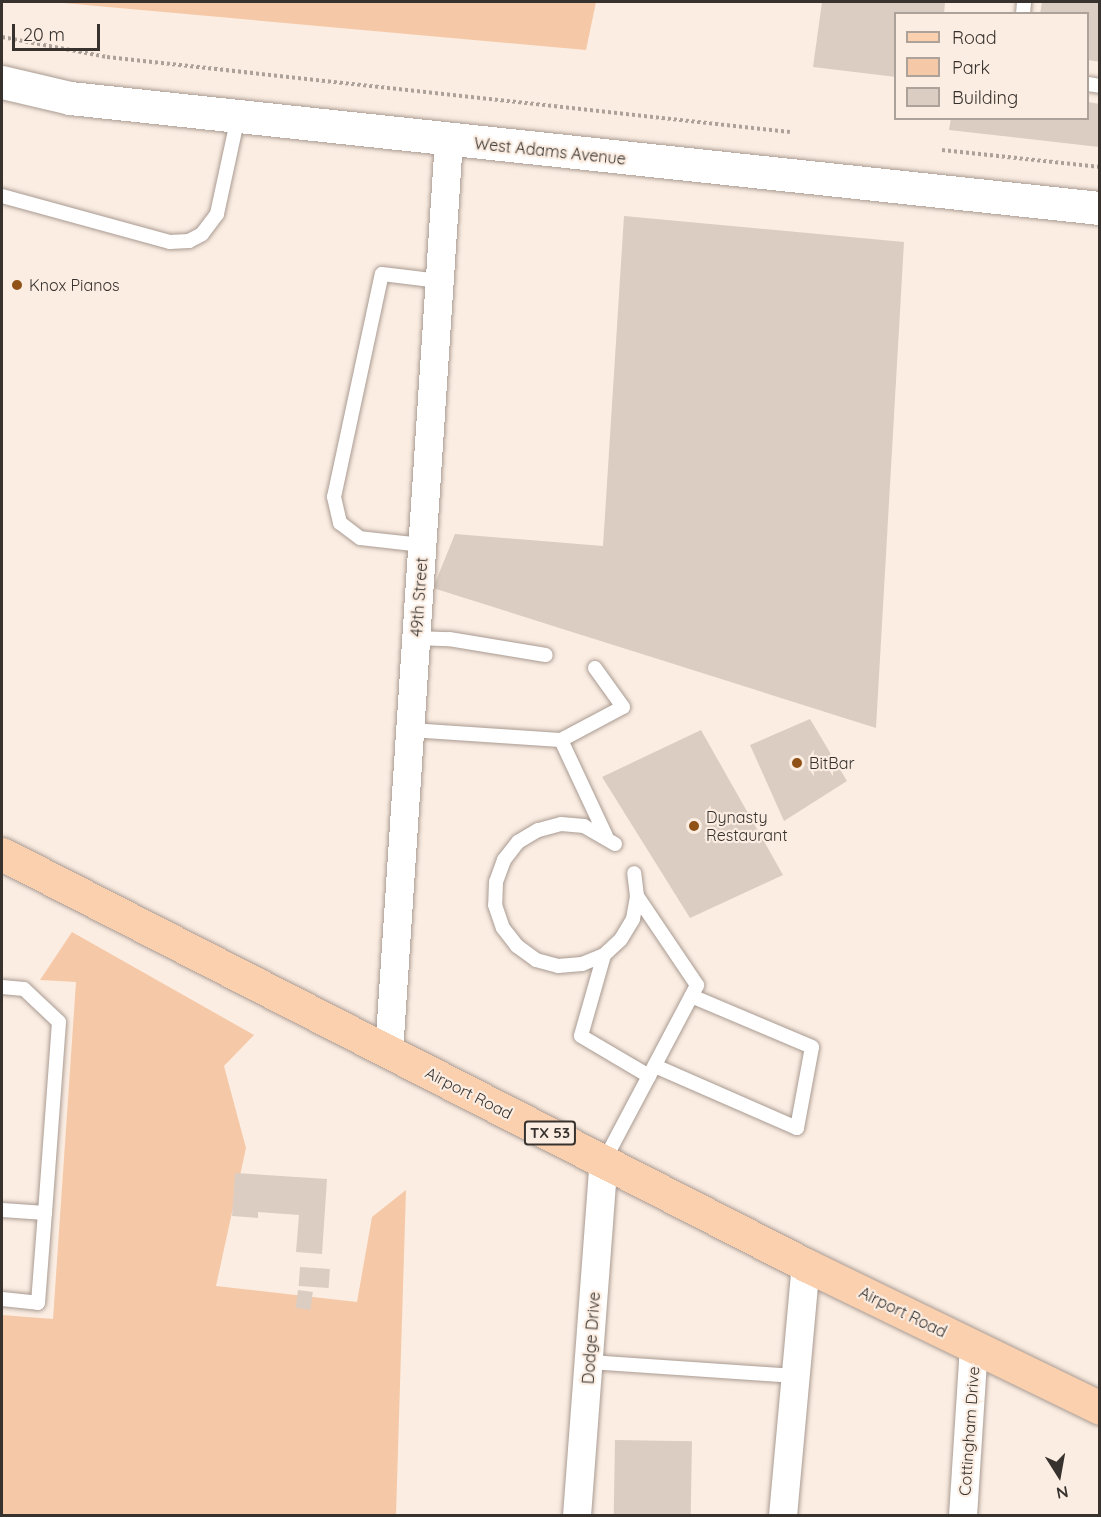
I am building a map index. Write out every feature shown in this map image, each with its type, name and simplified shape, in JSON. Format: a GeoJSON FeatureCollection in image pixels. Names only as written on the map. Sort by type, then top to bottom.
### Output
{"type":"FeatureCollection","features":[{"type":"Feature","properties":{"kind":"main road","name":"West Adams Avenue"},"geometry":{"type":"LineString","coordinates":[[2,83],[70,98],[1100,208]]}},
{"type":"Feature","properties":{"kind":"main road","name":"Airport Road"},"geometry":{"type":"LineString","coordinates":[[2,854],[806,1265],[1100,1408]]}},
{"type":"Feature","properties":{"kind":"street","name":"49th Street"},"geometry":{"type":"LineString","coordinates":[[389,1053],[449,140]]}},
{"type":"Feature","properties":{"kind":"street","name":"Dodge Drive"},"geometry":{"type":"LineString","coordinates":[[577,1515],[604,1161]]}},
{"type":"Feature","properties":{"kind":"street"},"geometry":{"type":"LineString","coordinates":[[783,1515],[806,1265]]}},
{"type":"Feature","properties":{"kind":"street","name":"Cottingham Drive"},"geometry":{"type":"LineString","coordinates":[[963,1515],[975,1346]]}},
{"type":"Feature","properties":{"kind":"lane"},"geometry":{"type":"LineString","coordinates":[[2,196],[170,242],[189,241],[202,234],[217,214],[238,117]]}},
{"type":"Feature","properties":{"kind":"lane"},"geometry":{"type":"LineString","coordinates":[[423,545],[360,537],[339,523],[334,497],[382,274],[440,281]]}},
{"type":"Feature","properties":{"kind":"lane"},"geometry":{"type":"LineString","coordinates":[[416,638],[449,639],[546,655]]}},
{"type":"Feature","properties":{"kind":"lane"},"geometry":{"type":"LineString","coordinates":[[410,730],[561,740],[623,707],[595,668]]}},
{"type":"Feature","properties":{"kind":"lane"},"geometry":{"type":"LineString","coordinates":[[561,740],[610,840],[584,826],[561,824],[538,830],[518,842],[504,860],[496,882],[495,905],[503,928],[517,946],[536,960],[558,966],[582,964],[604,955],[621,939],[633,919],[637,896],[634,873]]}},
{"type":"Feature","properties":{"kind":"lane"},"geometry":{"type":"LineString","coordinates":[[604,1161],[697,985],[637,896]]}},
{"type":"Feature","properties":{"kind":"lane"},"geometry":{"type":"LineString","coordinates":[[604,955],[581,1036],[652,1071],[797,1128],[812,1047],[691,996]]}},
{"type":"Feature","properties":{"kind":"lane"},"geometry":{"type":"LineString","coordinates":[[2,987],[24,989],[59,1022],[38,1303],[2,1299]]}},
{"type":"Feature","properties":{"kind":"lane"},"geometry":{"type":"LineString","coordinates":[[2,1210],[45,1213]]}},
{"type":"Feature","properties":{"kind":"lane"},"geometry":{"type":"LineString","coordinates":[[589,1362],[796,1376]]}},
{"type":"Feature","properties":{"kind":"path"},"geometry":{"type":"LineString","coordinates":[[2,37],[107,57],[790,132]]}},
{"type":"Feature","properties":{"kind":"path"},"geometry":{"type":"LineString","coordinates":[[942,150],[1100,167]]}},
{"type":"Feature","properties":{"kind":"green space"},"geometry":{"type":"Polygon","coordinates":[[[52,2],[596,2],[586,50],[52,2]]]}},
{"type":"Feature","properties":{"kind":"green space"},"geometry":{"type":"Polygon","coordinates":[[[72,932],[254,1035],[224,1066],[246,1148],[216,1286],[357,1302],[372,1217],[406,1190],[396,1515],[2,1515],[2,1315],[53,1319],[76,982],[40,980],[72,932]]]}},
{"type":"Feature","properties":{"kind":"building"},"geometry":{"type":"Polygon","coordinates":[[[822,2],[945,2],[944,12],[894,12],[894,77],[813,67],[822,2]]]}},
{"type":"Feature","properties":{"kind":"building"},"geometry":{"type":"Polygon","coordinates":[[[1042,2],[1100,2],[1100,62],[1089,60],[1089,12],[1040,12],[1042,2]]]}},
{"type":"Feature","properties":{"kind":"building"},"geometry":{"type":"Polygon","coordinates":[[[1089,102],[1100,104],[1099,147],[949,130],[951,120],[1089,120],[1089,102]]]}},
{"type":"Feature","properties":{"kind":"building"},"geometry":{"type":"Polygon","coordinates":[[[624,216],[904,242],[876,728],[433,588],[455,534],[603,546],[624,216]]]}},
{"type":"Feature","properties":{"kind":"building","name":"BitBar"},"geometry":{"type":"Polygon","coordinates":[[[810,719],[847,781],[784,821],[750,745],[810,719]]]}},
{"type":"Feature","properties":{"kind":"building","name":"Dynasty Restaurant"},"geometry":{"type":"Polygon","coordinates":[[[701,730],[783,875],[690,918],[602,777],[701,730]]]}},
{"type":"Feature","properties":{"kind":"building"},"geometry":{"type":"Polygon","coordinates":[[[235,1173],[327,1179],[322,1254],[296,1252],[299,1215],[258,1212],[258,1218],[232,1216],[235,1173]]]}},
{"type":"Feature","properties":{"kind":"building"},"geometry":{"type":"Polygon","coordinates":[[[300,1267],[330,1269],[329,1288],[299,1286],[300,1267]]]}},
{"type":"Feature","properties":{"kind":"building"},"geometry":{"type":"Polygon","coordinates":[[[298,1290],[313,1292],[310,1310],[295,1308],[298,1290]]]}},
{"type":"Feature","properties":{"kind":"building"},"geometry":{"type":"Polygon","coordinates":[[[615,1440],[692,1441],[691,1516],[614,1516],[615,1440]]]}},
{"type":"Feature","properties":{"kind":"place","name":"Knox Pianos"},"geometry":{"type":"Point","coordinates":[17,285]}},
{"type":"Feature","properties":{"kind":"place","name":"BitBar"},"geometry":{"type":"Point","coordinates":[797,763]}},
{"type":"Feature","properties":{"kind":"place","name":"Dynasty Restaurant"},"geometry":{"type":"Point","coordinates":[694,826]}}]}
